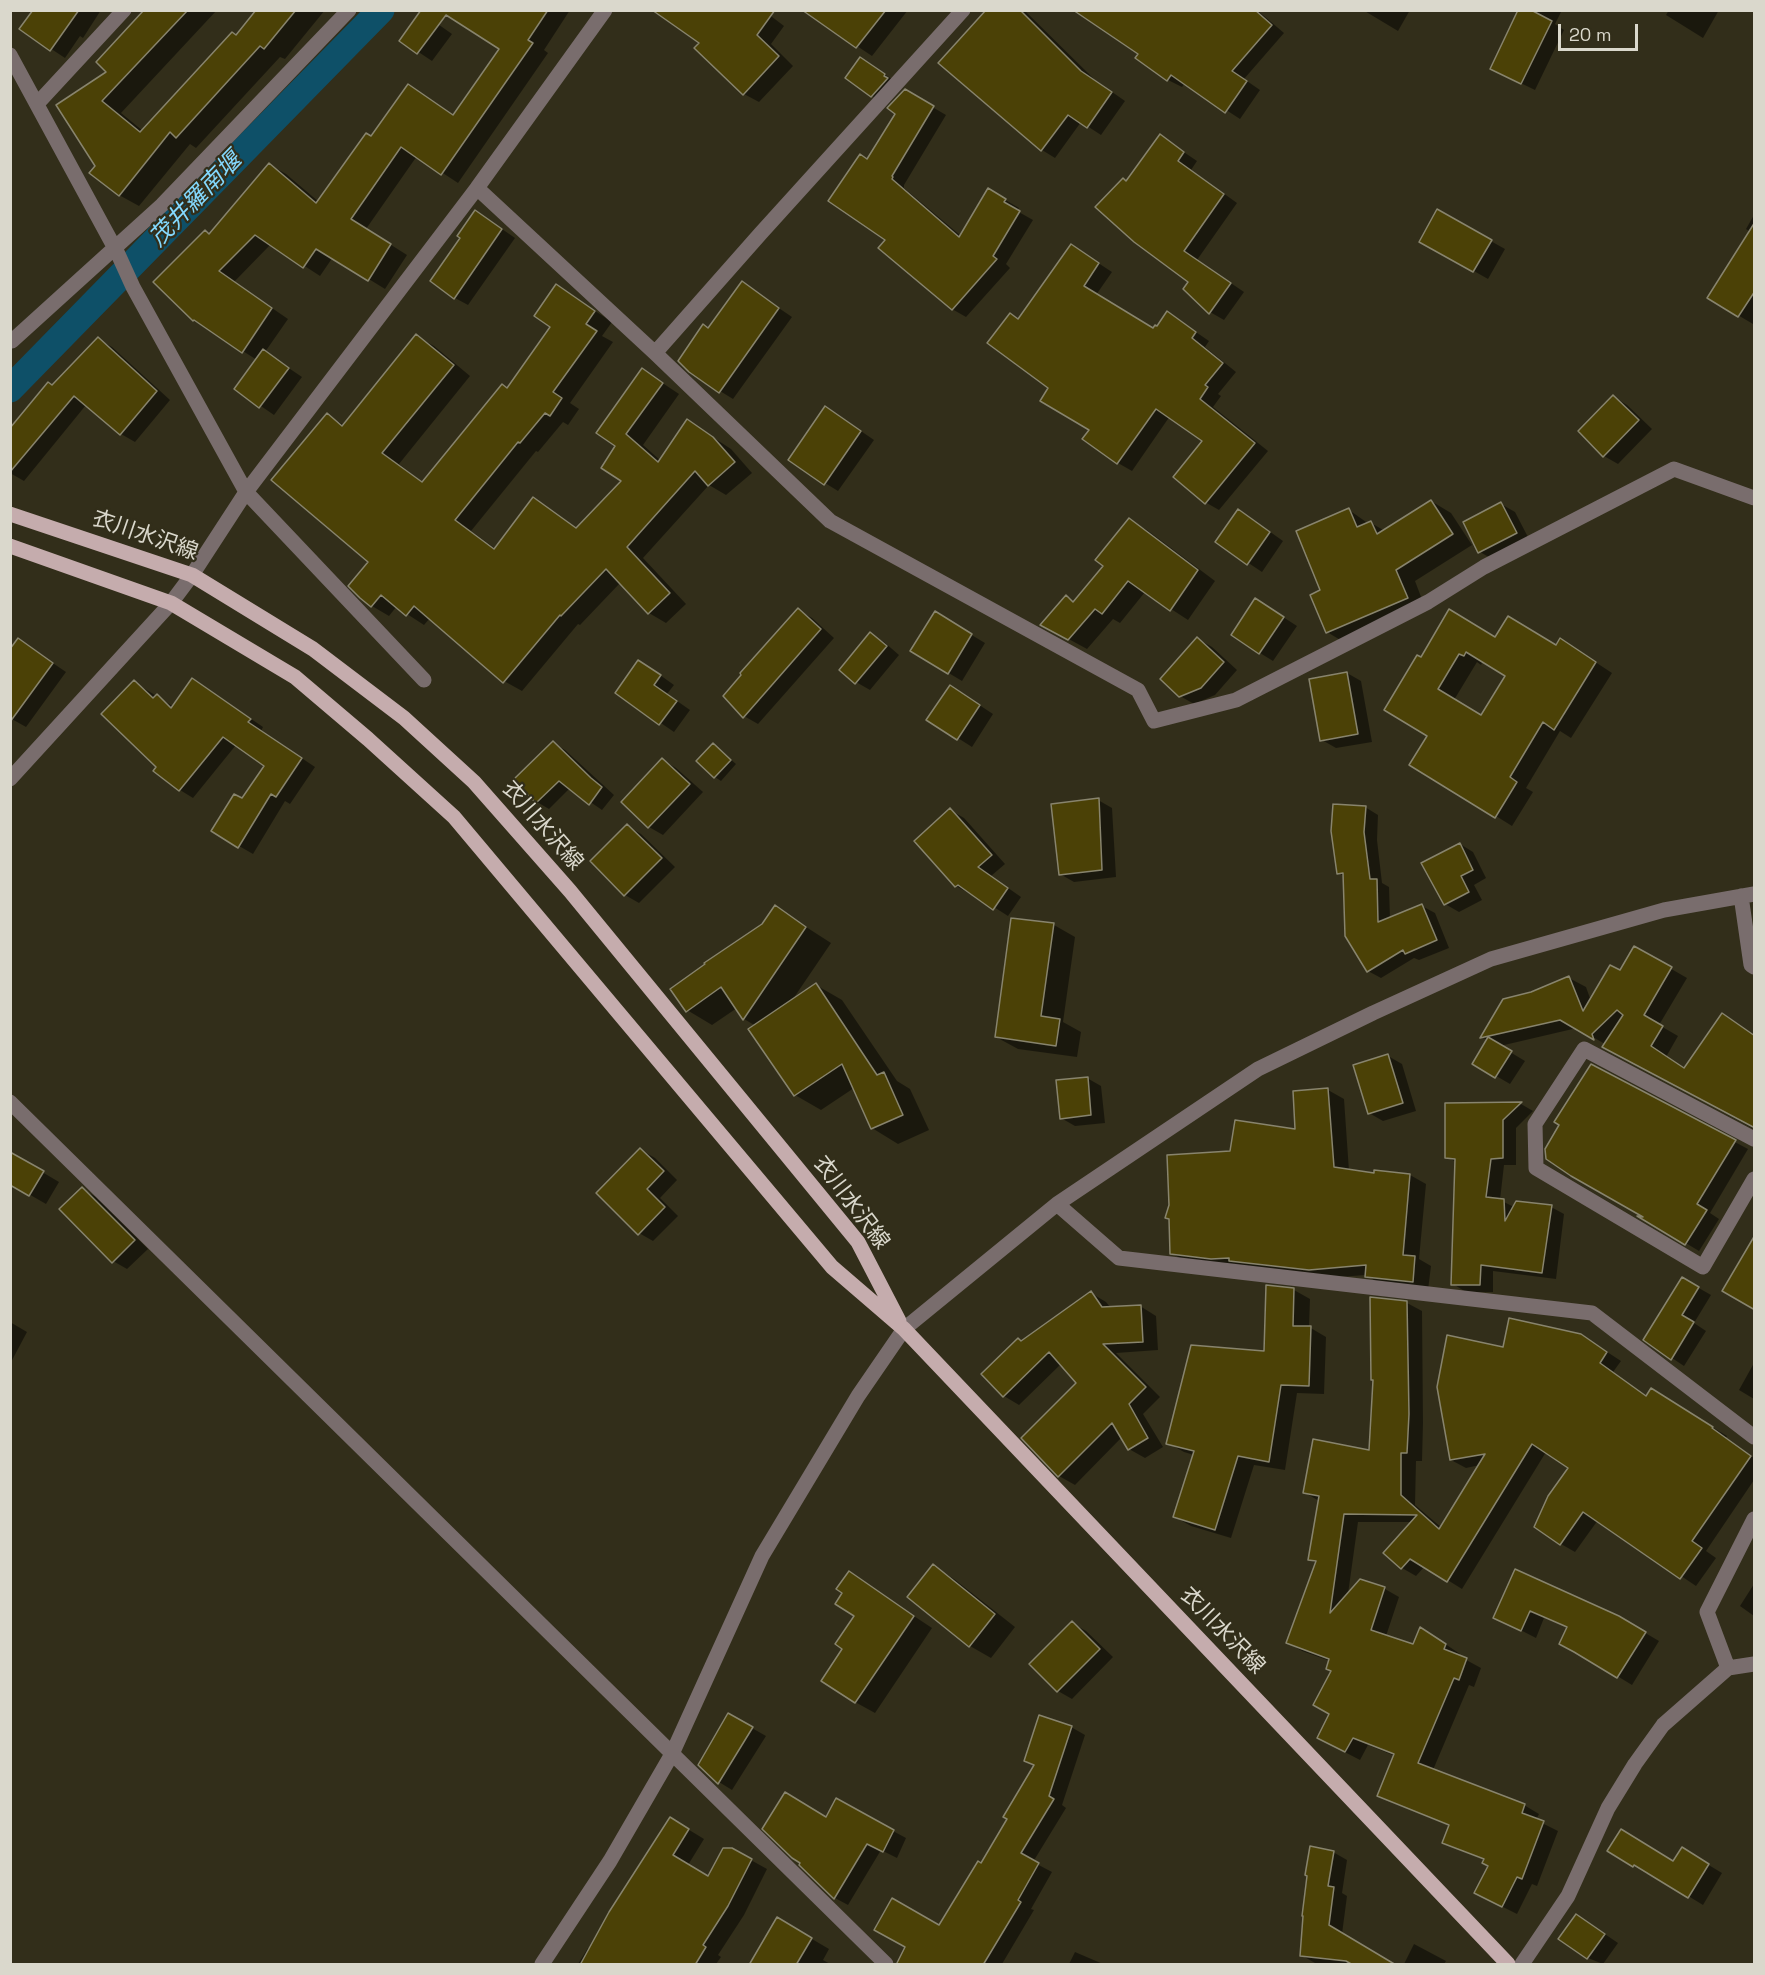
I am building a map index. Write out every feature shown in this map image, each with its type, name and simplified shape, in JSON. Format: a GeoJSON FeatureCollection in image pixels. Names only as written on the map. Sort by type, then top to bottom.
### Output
{"type":"FeatureCollection","features":[{"type":"Feature","properties":{"kind":"main road","name":"衣川水沢線"},"geometry":{"type":"LineString","coordinates":[[10,514],[192,575],[313,649],[404,718],[474,782],[570,891],[858,1242],[904,1329]]}},
{"type":"Feature","properties":{"kind":"main road","name":"衣川水沢線"},"geometry":{"type":"LineString","coordinates":[[10,546],[171,603],[295,677],[454,817],[832,1267],[904,1329],[1508,1965]]}},
{"type":"Feature","properties":{"kind":"street"},"geometry":{"type":"LineString","coordinates":[[37,104],[124,10]]}},
{"type":"Feature","properties":{"kind":"street"},"geometry":{"type":"LineString","coordinates":[[12,341],[116,251],[349,10]]}},
{"type":"Feature","properties":{"kind":"street"},"geometry":{"type":"LineString","coordinates":[[10,779],[171,603],[246,492],[477,188],[605,10]]}},
{"type":"Feature","properties":{"kind":"street"},"geometry":{"type":"LineString","coordinates":[[655,353],[963,10]]}},
{"type":"Feature","properties":{"kind":"street"},"geometry":{"type":"LineString","coordinates":[[10,55],[246,492],[424,680]]}},
{"type":"Feature","properties":{"kind":"street"},"geometry":{"type":"LineString","coordinates":[[477,188],[655,353],[830,521],[1138,690],[1154,721],[1236,700],[1428,602],[1484,567],[1674,468],[1755,498]]}},
{"type":"Feature","properties":{"kind":"street"},"geometry":{"type":"LineString","coordinates":[[542,1965],[610,1861],[672,1754],[762,1556],[858,1396],[904,1329],[1057,1204],[1258,1070],[1373,1013],[1491,959],[1664,910],[1748,895],[1752,965],[1755,967]]}},
{"type":"Feature","properties":{"kind":"street"},"geometry":{"type":"LineString","coordinates":[[1755,1139],[1584,1049],[1535,1124],[1536,1168],[1703,1267],[1755,1179]]}},
{"type":"Feature","properties":{"kind":"street"},"geometry":{"type":"LineString","coordinates":[[10,1102],[886,1965]]}},
{"type":"Feature","properties":{"kind":"street"},"geometry":{"type":"LineString","coordinates":[[1057,1204],[1119,1258],[1592,1313],[1755,1437]]}},
{"type":"Feature","properties":{"kind":"street"},"geometry":{"type":"LineString","coordinates":[[1728,1668],[1707,1612],[1755,1518]]}},
{"type":"Feature","properties":{"kind":"street"},"geometry":{"type":"LineString","coordinates":[[1522,1965],[1568,1896],[1608,1808],[1663,1725],[1728,1668],[1755,1664]]}},
{"type":"Feature","properties":{"kind":"building"},"geometry":{"type":"Polygon","coordinates":[[[33,10],[79,10],[50,51],[19,29],[33,10]]]}},
{"type":"Feature","properties":{"kind":"building"},"geometry":{"type":"Polygon","coordinates":[[[144,10],[188,10],[102,101],[140,132],[232,32],[236,35],[256,10],[296,10],[264,49],[260,46],[176,138],[170,132],[119,196],[89,173],[95,166],[56,105],[106,72],[96,62],[144,10]]]}},
{"type":"Feature","properties":{"kind":"building"},"geometry":{"type":"Polygon","coordinates":[[[421,10],[548,10],[528,40],[533,43],[441,175],[401,147],[351,219],[391,244],[368,281],[316,249],[303,268],[255,235],[219,271],[272,308],[242,353],[193,321],[153,282],[205,230],[209,234],[269,163],[316,203],[366,133],[371,136],[408,84],[453,115],[499,49],[446,15],[417,54],[399,41],[421,10]]]}},
{"type":"Feature","properties":{"kind":"building"},"geometry":{"type":"Polygon","coordinates":[[[652,10],[775,10],[757,35],[779,56],[743,95],[694,48],[699,43],[652,10]]]}},
{"type":"Feature","properties":{"kind":"building"},"geometry":{"type":"Polygon","coordinates":[[[802,10],[886,10],[856,48],[802,10]]]}},
{"type":"Feature","properties":{"kind":"building"},"geometry":{"type":"Polygon","coordinates":[[[986,10],[1020,10],[1081,71],[1112,92],[1087,128],[1068,115],[1041,151],[938,63],[986,10]]]}},
{"type":"Feature","properties":{"kind":"building"},"geometry":{"type":"Polygon","coordinates":[[[1073,10],[1255,10],[1272,25],[1232,71],[1247,81],[1225,113],[1171,75],[1167,81],[1135,58],[1138,54],[1073,10]]]}},
{"type":"Feature","properties":{"kind":"building"},"geometry":{"type":"Polygon","coordinates":[[[1518,10],[1531,10],[1552,21],[1521,84],[1490,69],[1518,10]]]}},
{"type":"Feature","properties":{"kind":"building"},"geometry":{"type":"Polygon","coordinates":[[[860,57],[888,78],[871,97],[845,78],[860,57]]]}},
{"type":"Feature","properties":{"kind":"building"},"geometry":{"type":"Polygon","coordinates":[[[905,89],[934,106],[892,179],[959,237],[988,188],[1006,199],[1004,202],[1020,211],[993,256],[997,259],[952,310],[878,248],[885,240],[828,201],[860,154],[867,159],[895,114],[887,108],[905,89]]]}},
{"type":"Feature","properties":{"kind":"building"},"geometry":{"type":"Polygon","coordinates":[[[1160,134],[1184,152],[1178,161],[1224,194],[1184,251],[1231,283],[1209,314],[1183,289],[1188,282],[1134,242],[1095,207],[1123,178],[1126,181],[1160,134]]]}},
{"type":"Feature","properties":{"kind":"building"},"geometry":{"type":"Polygon","coordinates":[[[1437,209],[1492,240],[1473,272],[1419,242],[1437,209]]]}},
{"type":"Feature","properties":{"kind":"building"},"geometry":{"type":"Polygon","coordinates":[[[475,210],[502,229],[454,299],[430,281],[460,238],[457,236],[475,210]]]}},
{"type":"Feature","properties":{"kind":"building"},"geometry":{"type":"Polygon","coordinates":[[[1755,222],[1755,291],[1738,317],[1707,298],[1755,222]]]}},
{"type":"Feature","properties":{"kind":"building"},"geometry":{"type":"Polygon","coordinates":[[[1071,244],[1099,263],[1084,286],[1153,328],[1157,326],[1167,311],[1196,332],[1192,338],[1223,363],[1205,385],[1208,387],[1200,399],[1255,443],[1205,504],[1173,477],[1202,441],[1156,409],[1117,464],[1082,439],[1089,430],[1040,401],[1048,388],[987,343],[1010,313],[1018,319],[1071,244]]]}},
{"type":"Feature","properties":{"kind":"building"},"geometry":{"type":"Polygon","coordinates":[[[742,281],[779,308],[719,393],[689,372],[678,361],[703,324],[708,328],[742,281]]]}},
{"type":"Feature","properties":{"kind":"building"},"geometry":{"type":"Polygon","coordinates":[[[556,284],[595,311],[586,324],[597,331],[553,392],[562,398],[550,416],[545,413],[520,443],[518,442],[455,520],[494,549],[533,497],[576,528],[621,481],[601,468],[615,446],[596,433],[642,368],[663,383],[626,434],[658,462],[687,419],[713,437],[735,462],[708,486],[695,471],[627,547],[670,593],[648,614],[606,569],[560,615],[503,683],[414,606],[406,616],[381,595],[371,607],[360,598],[348,586],[368,562],[271,480],[327,413],[342,426],[416,334],[454,365],[382,453],[422,482],[502,384],[507,388],[550,327],[534,316],[556,284]]]}},
{"type":"Feature","properties":{"kind":"building"},"geometry":{"type":"Polygon","coordinates":[[[98,337],[157,391],[120,435],[74,396],[10,472],[10,428],[48,382],[52,385],[98,337]]]}},
{"type":"Feature","properties":{"kind":"building"},"geometry":{"type":"Polygon","coordinates":[[[263,349],[289,368],[259,408],[234,389],[263,349]]]}},
{"type":"Feature","properties":{"kind":"building"},"geometry":{"type":"Polygon","coordinates":[[[1613,395],[1639,420],[1603,457],[1578,431],[1613,395]]]}},
{"type":"Feature","properties":{"kind":"building"},"geometry":{"type":"Polygon","coordinates":[[[825,406],[861,431],[824,485],[788,460],[825,406]]]}},
{"type":"Feature","properties":{"kind":"building"},"geometry":{"type":"Polygon","coordinates":[[[1431,500],[1453,534],[1396,570],[1408,598],[1326,633],[1310,595],[1320,590],[1296,531],[1349,508],[1357,527],[1371,521],[1377,534],[1431,500]]]}},
{"type":"Feature","properties":{"kind":"building"},"geometry":{"type":"Polygon","coordinates":[[[1501,502],[1517,533],[1478,553],[1463,522],[1501,502]]]}},
{"type":"Feature","properties":{"kind":"building"},"geometry":{"type":"Polygon","coordinates":[[[1238,509],[1270,532],[1247,565],[1215,542],[1238,509]]]}},
{"type":"Feature","properties":{"kind":"building"},"geometry":{"type":"Polygon","coordinates":[[[1129,518],[1198,570],[1170,611],[1128,581],[1102,614],[1095,609],[1068,640],[1040,625],[1066,595],[1073,602],[1103,566],[1095,560],[1129,518]]]}},
{"type":"Feature","properties":{"kind":"building"},"geometry":{"type":"Polygon","coordinates":[[[1255,598],[1284,617],[1259,654],[1231,635],[1255,598]]]}},
{"type":"Feature","properties":{"kind":"building"},"geometry":{"type":"Polygon","coordinates":[[[798,608],[821,629],[743,718],[723,696],[741,675],[740,673],[798,608]]]}},
{"type":"Feature","properties":{"kind":"building"},"geometry":{"type":"Polygon","coordinates":[[[1449,609],[1495,637],[1508,616],[1556,645],[1560,638],[1596,662],[1554,730],[1543,722],[1510,777],[1517,782],[1495,818],[1409,765],[1427,736],[1384,710],[1417,655],[1421,657],[1449,609]],[[1466,652],[1464,656],[1459,654],[1438,689],[1481,715],[1505,676],[1466,652]]]}},
{"type":"Feature","properties":{"kind":"building"},"geometry":{"type":"Polygon","coordinates":[[[935,611],[972,634],[948,674],[910,651],[935,611]]]}},
{"type":"Feature","properties":{"kind":"building"},"geometry":{"type":"Polygon","coordinates":[[[870,632],[887,646],[855,684],[839,670],[870,632]]]}},
{"type":"Feature","properties":{"kind":"building"},"geometry":{"type":"Polygon","coordinates":[[[1197,637],[1224,662],[1201,688],[1179,697],[1160,679],[1197,637]]]}},
{"type":"Feature","properties":{"kind":"building"},"geometry":{"type":"Polygon","coordinates":[[[18,638],[53,663],[10,722],[10,649],[18,638]]]}},
{"type":"Feature","properties":{"kind":"building"},"geometry":{"type":"Polygon","coordinates":[[[638,660],[661,675],[654,685],[677,701],[659,725],[615,693],[638,660]]]}},
{"type":"Feature","properties":{"kind":"building"},"geometry":{"type":"Polygon","coordinates":[[[1347,672],[1358,734],[1320,741],[1309,679],[1347,672]]]}},
{"type":"Feature","properties":{"kind":"building"},"geometry":{"type":"Polygon","coordinates":[[[192,678],[251,719],[248,722],[302,758],[276,797],[271,794],[238,848],[211,831],[234,794],[242,798],[264,766],[223,737],[179,791],[153,771],[156,767],[101,714],[134,680],[153,698],[157,694],[171,708],[192,678]]]}},
{"type":"Feature","properties":{"kind":"building"},"geometry":{"type":"Polygon","coordinates":[[[950,685],[980,705],[957,740],[926,720],[950,685]]]}},
{"type":"Feature","properties":{"kind":"building"},"geometry":{"type":"Polygon","coordinates":[[[553,741],[602,787],[589,805],[559,781],[536,803],[513,780],[553,741]]]}},
{"type":"Feature","properties":{"kind":"building"},"geometry":{"type":"Polygon","coordinates":[[[713,743],[731,760],[714,778],[696,761],[713,743]]]}},
{"type":"Feature","properties":{"kind":"building"},"geometry":{"type":"Polygon","coordinates":[[[662,758],[690,784],[648,828],[621,802],[662,758]]]}},
{"type":"Feature","properties":{"kind":"building"},"geometry":{"type":"Polygon","coordinates":[[[1099,798],[1102,870],[1059,875],[1051,804],[1099,798]]]}},
{"type":"Feature","properties":{"kind":"building"},"geometry":{"type":"Polygon","coordinates":[[[1333,804],[1366,806],[1364,832],[1370,879],[1377,879],[1378,922],[1422,904],[1437,940],[1405,954],[1403,950],[1367,972],[1345,936],[1343,873],[1337,874],[1331,831],[1333,804]]]}},
{"type":"Feature","properties":{"kind":"building"},"geometry":{"type":"Polygon","coordinates":[[[950,808],[992,855],[978,867],[1008,888],[993,910],[958,885],[955,887],[914,841],[950,808]]]}},
{"type":"Feature","properties":{"kind":"building"},"geometry":{"type":"Polygon","coordinates":[[[627,824],[662,858],[624,896],[590,861],[627,824]]]}},
{"type":"Feature","properties":{"kind":"building"},"geometry":{"type":"Polygon","coordinates":[[[1460,843],[1473,870],[1461,876],[1469,892],[1444,905],[1421,863],[1460,843]]]}},
{"type":"Feature","properties":{"kind":"building"},"geometry":{"type":"Polygon","coordinates":[[[775,905],[806,927],[743,1020],[721,987],[686,1012],[670,989],[762,924],[775,905]]]}},
{"type":"Feature","properties":{"kind":"building"},"geometry":{"type":"Polygon","coordinates":[[[1011,918],[1054,923],[1041,1016],[1060,1019],[1056,1046],[995,1037],[1011,918]]]}},
{"type":"Feature","properties":{"kind":"building"},"geometry":{"type":"Polygon","coordinates":[[[1634,946],[1672,967],[1644,1015],[1663,1026],[1651,1046],[1684,1068],[1722,1013],[1755,1036],[1755,1128],[1602,1047],[1623,1015],[1617,1010],[1592,1034],[1594,1040],[1560,1020],[1480,1038],[1503,999],[1531,992],[1569,976],[1583,1011],[1610,965],[1620,970],[1634,946]]]}},
{"type":"Feature","properties":{"kind":"building"},"geometry":{"type":"Polygon","coordinates":[[[816,983],[877,1075],[884,1072],[903,1115],[871,1129],[842,1064],[794,1096],[748,1029],[816,983]]]}},
{"type":"Feature","properties":{"kind":"building"},"geometry":{"type":"Polygon","coordinates":[[[1488,1037],[1512,1051],[1495,1078],[1472,1064],[1488,1037]]]}},
{"type":"Feature","properties":{"kind":"building"},"geometry":{"type":"Polygon","coordinates":[[[1388,1054],[1403,1103],[1368,1114],[1353,1065],[1388,1054]]]}},
{"type":"Feature","properties":{"kind":"building"},"geometry":{"type":"Polygon","coordinates":[[[1591,1064],[1736,1140],[1697,1204],[1707,1210],[1685,1245],[1546,1159],[1545,1149],[1559,1125],[1554,1122],[1591,1064]]]}},
{"type":"Feature","properties":{"kind":"building"},"geometry":{"type":"Polygon","coordinates":[[[1088,1077],[1091,1115],[1060,1119],[1056,1080],[1088,1077]]]}},
{"type":"Feature","properties":{"kind":"building"},"geometry":{"type":"Polygon","coordinates":[[[1328,1088],[1334,1167],[1374,1173],[1374,1170],[1410,1174],[1403,1255],[1415,1256],[1413,1282],[1365,1277],[1366,1265],[1309,1270],[1229,1261],[1229,1258],[1211,1259],[1170,1254],[1169,1219],[1165,1218],[1169,1205],[1167,1155],[1230,1151],[1235,1120],[1295,1129],[1293,1091],[1328,1088]]]}},
{"type":"Feature","properties":{"kind":"building"},"geometry":{"type":"Polygon","coordinates":[[[1522,1102],[1503,1120],[1503,1158],[1491,1159],[1486,1197],[1504,1199],[1505,1221],[1516,1201],[1552,1205],[1542,1273],[1481,1265],[1480,1285],[1451,1285],[1455,1159],[1445,1158],[1445,1103],[1522,1102]]]}},
{"type":"Feature","properties":{"kind":"building"},"geometry":{"type":"Polygon","coordinates":[[[640,1148],[664,1171],[647,1189],[665,1207],[638,1235],[596,1193],[640,1148]]]}},
{"type":"Feature","properties":{"kind":"building"},"geometry":{"type":"Polygon","coordinates":[[[10,1152],[44,1171],[29,1196],[10,1185],[10,1152]]]}},
{"type":"Feature","properties":{"kind":"building"},"geometry":{"type":"Polygon","coordinates":[[[82,1187],[135,1240],[112,1263],[59,1209],[82,1187]]]}},
{"type":"Feature","properties":{"kind":"building"},"geometry":{"type":"Polygon","coordinates":[[[1755,1235],[1755,1310],[1722,1291],[1755,1235]]]}},
{"type":"Feature","properties":{"kind":"building"},"geometry":{"type":"Polygon","coordinates":[[[1682,1277],[1699,1287],[1682,1315],[1694,1322],[1671,1360],[1643,1340],[1682,1277]]]}},
{"type":"Feature","properties":{"kind":"building"},"geometry":{"type":"Polygon","coordinates":[[[1266,1285],[1294,1288],[1293,1326],[1311,1326],[1309,1386],[1281,1385],[1269,1462],[1238,1456],[1215,1530],[1173,1517],[1194,1451],[1166,1444],[1191,1345],[1264,1351],[1266,1285]]]}},
{"type":"Feature","properties":{"kind":"building"},"geometry":{"type":"Polygon","coordinates":[[[1091,1291],[1102,1307],[1141,1305],[1143,1342],[1103,1344],[1146,1387],[1129,1404],[1148,1438],[1128,1450],[1112,1423],[1058,1477],[1021,1438],[1076,1383],[1049,1352],[1003,1397],[981,1374],[1018,1338],[1021,1341],[1091,1291]]]}},
{"type":"Feature","properties":{"kind":"building"},"geometry":{"type":"Polygon","coordinates":[[[1370,1297],[1407,1301],[1409,1414],[1407,1453],[1401,1453],[1401,1495],[1439,1529],[1485,1454],[1450,1460],[1437,1387],[1447,1335],[1503,1347],[1509,1318],[1581,1334],[1607,1352],[1600,1363],[1646,1396],[1651,1388],[1713,1427],[1751,1456],[1692,1541],[1702,1548],[1680,1579],[1583,1512],[1560,1545],[1534,1527],[1548,1496],[1568,1468],[1532,1444],[1447,1582],[1410,1559],[1401,1569],[1383,1553],[1417,1515],[1344,1514],[1330,1613],[1360,1579],[1385,1587],[1371,1630],[1413,1644],[1420,1627],[1446,1644],[1444,1649],[1467,1658],[1459,1680],[1454,1678],[1418,1763],[1525,1804],[1522,1813],[1544,1821],[1522,1879],[1517,1877],[1502,1907],[1474,1893],[1488,1866],[1482,1863],[1484,1859],[1442,1843],[1449,1825],[1377,1796],[1394,1754],[1353,1738],[1345,1752],[1317,1738],[1329,1714],[1313,1705],[1331,1671],[1326,1669],[1329,1659],[1286,1643],[1316,1561],[1308,1560],[1319,1496],[1303,1493],[1313,1439],[1369,1450],[1373,1380],[1371,1380],[1370,1297]]]}},
{"type":"Feature","properties":{"kind":"building"},"geometry":{"type":"Polygon","coordinates":[[[933,1564],[995,1614],[969,1647],[907,1597],[933,1564]]]}},
{"type":"Feature","properties":{"kind":"building"},"geometry":{"type":"Polygon","coordinates":[[[1515,1569],[1619,1616],[1646,1632],[1617,1678],[1559,1644],[1567,1627],[1530,1611],[1521,1631],[1493,1618],[1515,1569]]]}},
{"type":"Feature","properties":{"kind":"building"},"geometry":{"type":"Polygon","coordinates":[[[849,1571],[914,1616],[855,1703],[821,1681],[842,1649],[835,1644],[854,1616],[835,1604],[842,1593],[836,1589],[849,1571]]]}},
{"type":"Feature","properties":{"kind":"building"},"geometry":{"type":"Polygon","coordinates":[[[1072,1621],[1100,1649],[1057,1692],[1029,1664],[1072,1621]]]}},
{"type":"Feature","properties":{"kind":"building"},"geometry":{"type":"Polygon","coordinates":[[[728,1713],[753,1727],[718,1784],[698,1765],[728,1713]]]}},
{"type":"Feature","properties":{"kind":"building"},"geometry":{"type":"Polygon","coordinates":[[[1039,1715],[1072,1726],[1049,1796],[1054,1799],[1021,1853],[1039,1863],[1018,1900],[1021,1902],[983,1965],[896,1965],[905,1947],[874,1930],[892,1898],[939,1925],[978,1861],[981,1863],[1007,1819],[1003,1817],[1034,1765],[1024,1761],[1039,1715]]]}},
{"type":"Feature","properties":{"kind":"building"},"geometry":{"type":"Polygon","coordinates":[[[785,1792],[826,1817],[836,1798],[894,1830],[883,1852],[867,1844],[834,1899],[799,1865],[800,1863],[762,1829],[785,1792]]]}},
{"type":"Feature","properties":{"kind":"building"},"geometry":{"type":"Polygon","coordinates":[[[670,1817],[689,1829],[673,1855],[708,1876],[723,1848],[732,1848],[752,1859],[728,1906],[703,1945],[706,1947],[695,1965],[580,1965],[609,1912],[670,1817]]]}},
{"type":"Feature","properties":{"kind":"building"},"geometry":{"type":"Polygon","coordinates":[[[1621,1829],[1673,1861],[1682,1847],[1709,1864],[1688,1898],[1607,1851],[1621,1829]]]}},
{"type":"Feature","properties":{"kind":"building"},"geometry":{"type":"Polygon","coordinates":[[[1310,1846],[1334,1851],[1328,1886],[1334,1887],[1329,1925],[1396,1965],[1353,1965],[1346,1961],[1300,1956],[1307,1876],[1305,1875],[1310,1846]]]}},
{"type":"Feature","properties":{"kind":"building"},"geometry":{"type":"Polygon","coordinates":[[[1576,1914],[1605,1934],[1587,1959],[1558,1939],[1576,1914]]]}},
{"type":"Feature","properties":{"kind":"building"},"geometry":{"type":"Polygon","coordinates":[[[777,1917],[812,1938],[796,1965],[749,1965],[777,1917]]]}},
{"type":"Feature","properties":{"kind":"waterway","name":"茂井羅南堰"},"geometry":{"type":"LineString","coordinates":[[10,389],[381,10]]}}]}
